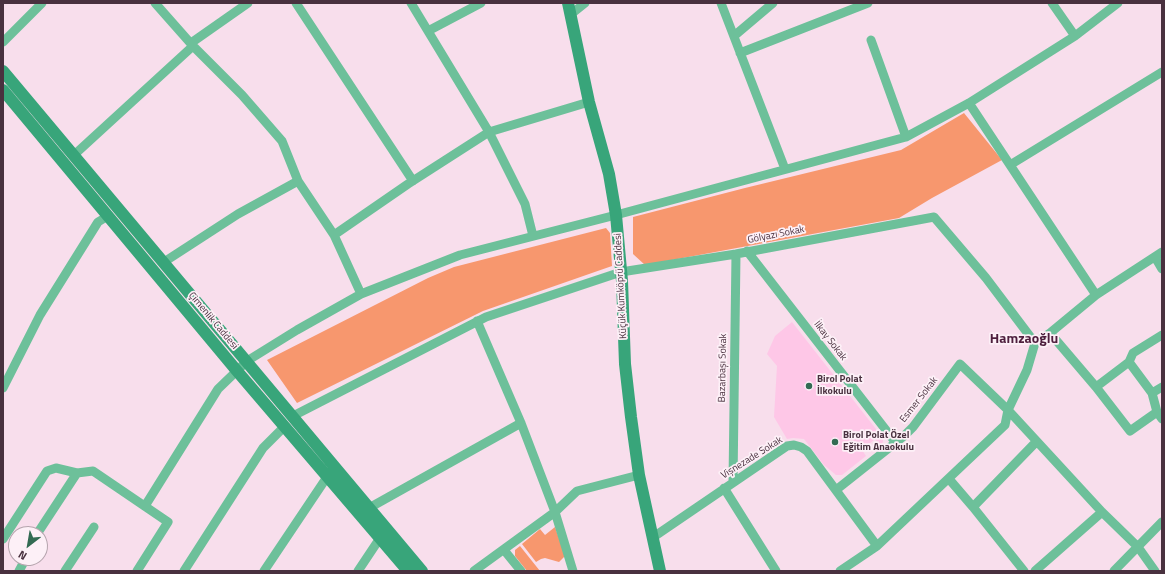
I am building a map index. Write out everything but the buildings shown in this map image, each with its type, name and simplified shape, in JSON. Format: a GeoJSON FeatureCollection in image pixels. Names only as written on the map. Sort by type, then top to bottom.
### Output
{"type":"FeatureCollection","features":[{"type":"Feature","properties":{"kind":"street"},"geometry":{"type":"LineString","coordinates":[[3,42],[42,3]]}},
{"type":"Feature","properties":{"kind":"street"},"geometry":{"type":"LineString","coordinates":[[155,3],[192,44],[242,95],[282,141],[298,181],[334,235],[361,294]]}},
{"type":"Feature","properties":{"kind":"street"},"geometry":{"type":"LineString","coordinates":[[74,155],[192,44],[248,3]]}},
{"type":"Feature","properties":{"kind":"street"},"geometry":{"type":"LineString","coordinates":[[296,3],[413,181]]}},
{"type":"Feature","properties":{"kind":"street"},"geometry":{"type":"LineString","coordinates":[[411,3],[489,132],[525,204],[533,236]]}},
{"type":"Feature","properties":{"kind":"street"},"geometry":{"type":"LineString","coordinates":[[428,31],[481,3]]}},
{"type":"Feature","properties":{"kind":"street","name":"Küçük Kumköprü Caddesi"},"geometry":{"type":"LineString","coordinates":[[568,3],[589,102],[609,174],[616,215],[621,272],[625,364],[639,475],[660,571]]}},
{"type":"Feature","properties":{"kind":"street"},"geometry":{"type":"LineString","coordinates":[[570,15],[585,3]]}},
{"type":"Feature","properties":{"kind":"street"},"geometry":{"type":"LineString","coordinates":[[721,3],[785,169]]}},
{"type":"Feature","properties":{"kind":"street"},"geometry":{"type":"LineString","coordinates":[[734,36],[773,3]]}},
{"type":"Feature","properties":{"kind":"street"},"geometry":{"type":"LineString","coordinates":[[740,53],[868,3]]}},
{"type":"Feature","properties":{"kind":"street"},"geometry":{"type":"LineString","coordinates":[[1052,3],[1075,36]]}},
{"type":"Feature","properties":{"kind":"street"},"geometry":{"type":"LineString","coordinates":[[145,506],[218,389],[247,361],[297,330],[361,294],[460,255],[616,215],[906,137],[969,102],[1075,36],[1118,3]]}},
{"type":"Feature","properties":{"kind":"street"},"geometry":{"type":"LineString","coordinates":[[871,40],[906,137]]}},
{"type":"Feature","properties":{"kind":"street","name":"Çimenlik Caddesi"},"geometry":{"type":"LineString","coordinates":[[3,71],[422,571]]}},
{"type":"Feature","properties":{"kind":"street"},"geometry":{"type":"LineString","coordinates":[[1010,165],[1162,72]]}},
{"type":"Feature","properties":{"kind":"street","name":"Çimenlik Caddesi"},"geometry":{"type":"LineString","coordinates":[[3,90],[237,371],[408,571]]}},
{"type":"Feature","properties":{"kind":"street"},"geometry":{"type":"LineString","coordinates":[[334,235],[413,181],[489,132],[589,102]]}},
{"type":"Feature","properties":{"kind":"street"},"geometry":{"type":"LineString","coordinates":[[969,102],[1096,295]]}},
{"type":"Feature","properties":{"kind":"street"},"geometry":{"type":"LineString","coordinates":[[164,262],[238,214],[298,181]]}},
{"type":"Feature","properties":{"kind":"street"},"geometry":{"type":"LineString","coordinates":[[3,388],[40,315],[98,222],[108,216]]}},
{"type":"Feature","properties":{"kind":"street","name":"Gölyazı Sokak"},"geometry":{"type":"LineString","coordinates":[[293,416],[486,317],[621,272],[736,254],[934,217],[986,278],[1035,343]]}},
{"type":"Feature","properties":{"kind":"street","name":"İlkay Sokak"},"geometry":{"type":"LineString","coordinates":[[747,252],[896,443]]}},
{"type":"Feature","properties":{"kind":"street","name":"Bazarbaşı Sokak"},"geometry":{"type":"LineString","coordinates":[[733,482],[736,254]]}},
{"type":"Feature","properties":{"kind":"street"},"geometry":{"type":"LineString","coordinates":[[840,571],[877,546],[1005,425],[1008,410],[1027,370],[1035,343],[1050,333],[1096,295],[1158,255],[1162,269]]}},
{"type":"Feature","properties":{"kind":"street"},"geometry":{"type":"LineString","coordinates":[[477,321],[521,424],[555,512],[573,571]]}},
{"type":"Feature","properties":{"kind":"street"},"geometry":{"type":"LineString","coordinates":[[1050,333],[1096,387],[1130,431],[1160,416],[1152,393],[1129,362]]}},
{"type":"Feature","properties":{"kind":"street"},"geometry":{"type":"LineString","coordinates":[[1096,387],[1129,362],[1133,353],[1162,334]]}},
{"type":"Feature","properties":{"kind":"street","name":"Esmer Sokak"},"geometry":{"type":"LineString","coordinates":[[836,490],[896,443],[913,427],[960,364],[1008,410]]}},
{"type":"Feature","properties":{"kind":"street"},"geometry":{"type":"LineString","coordinates":[[1152,393],[1162,387]]}},
{"type":"Feature","properties":{"kind":"street"},"geometry":{"type":"LineString","coordinates":[[1008,410],[1102,512],[1138,547],[1155,571]]}},
{"type":"Feature","properties":{"kind":"street"},"geometry":{"type":"LineString","coordinates":[[369,508],[521,424]]}},
{"type":"Feature","properties":{"kind":"street"},"geometry":{"type":"LineString","coordinates":[[184,571],[263,448],[285,426]]}},
{"type":"Feature","properties":{"kind":"street"},"geometry":{"type":"LineString","coordinates":[[973,507],[1036,442]]}},
{"type":"Feature","properties":{"kind":"street","name":"Vişnezade Sokak"},"geometry":{"type":"LineString","coordinates":[[652,538],[787,446],[794,445],[807,451],[877,546]]}},
{"type":"Feature","properties":{"kind":"street"},"geometry":{"type":"LineString","coordinates":[[3,539],[47,471],[56,468],[76,473],[92,472],[168,522],[137,571]]}},
{"type":"Feature","properties":{"kind":"street"},"geometry":{"type":"LineString","coordinates":[[42,526],[76,473]]}},
{"type":"Feature","properties":{"kind":"street"},"geometry":{"type":"LineString","coordinates":[[474,571],[555,512],[577,491],[639,475]]}},
{"type":"Feature","properties":{"kind":"street"},"geometry":{"type":"LineString","coordinates":[[264,571],[327,477]]}},
{"type":"Feature","properties":{"kind":"street"},"geometry":{"type":"LineString","coordinates":[[948,480],[973,507],[1024,571]]}},
{"type":"Feature","properties":{"kind":"street"},"geometry":{"type":"LineString","coordinates":[[724,488],[776,571]]}},
{"type":"Feature","properties":{"kind":"street"},"geometry":{"type":"LineString","coordinates":[[1035,571],[1102,512]]}},
{"type":"Feature","properties":{"kind":"street"},"geometry":{"type":"LineString","coordinates":[[1114,571],[1162,522]]}},
{"type":"Feature","properties":{"kind":"street"},"geometry":{"type":"LineString","coordinates":[[65,571],[94,527]]}},
{"type":"Feature","properties":{"kind":"street"},"geometry":{"type":"LineString","coordinates":[[358,571],[380,538]]}},
{"type":"Feature","properties":{"kind":"street"},"geometry":{"type":"LineString","coordinates":[[504,550],[521,571]]}},
{"type":"Feature","properties":{"kind":"shaded area"},"geometry":{"type":"Polygon","coordinates":[[[964,113],[1002,160],[932,198],[899,218],[645,265],[633,254],[633,217],[901,150],[964,113]]]}},
{"type":"Feature","properties":{"kind":"shaded area"},"geometry":{"type":"Polygon","coordinates":[[[606,228],[610,233],[612,266],[483,311],[297,403],[267,360],[428,278],[454,267],[606,228]]]}},
{"type":"Feature","properties":{"kind":"shaded area","name":"Birol Polat İlkokulu"},"geometry":{"type":"Polygon","coordinates":[[[792,322],[883,438],[883,442],[880,446],[875,439],[862,450],[866,456],[842,475],[836,475],[824,465],[804,439],[787,439],[774,417],[777,366],[767,354],[775,336],[792,322]]]}},
{"type":"Feature","properties":{"kind":"shaded area"},"geometry":{"type":"Polygon","coordinates":[[[555,527],[565,556],[559,562],[545,558],[536,562],[522,544],[540,529],[545,535],[555,527]]]}},
{"type":"Feature","properties":{"kind":"shaded area"},"geometry":{"type":"Polygon","coordinates":[[[520,546],[540,571],[527,571],[515,556],[515,550],[520,546]]]}},
{"type":"Feature","properties":{"kind":"place","name":"Birol Polat İlkokulu"},"geometry":{"type":"Point","coordinates":[809,386]}},
{"type":"Feature","properties":{"kind":"place","name":"Birol Polat Özel Eğitim Anaokulu"},"geometry":{"type":"Point","coordinates":[835,442]}},
{"type":"Feature","properties":{"kind":"district","name":"Hamzaoğlu"},"geometry":{"type":"Point","coordinates":[1024,340]}}]}
